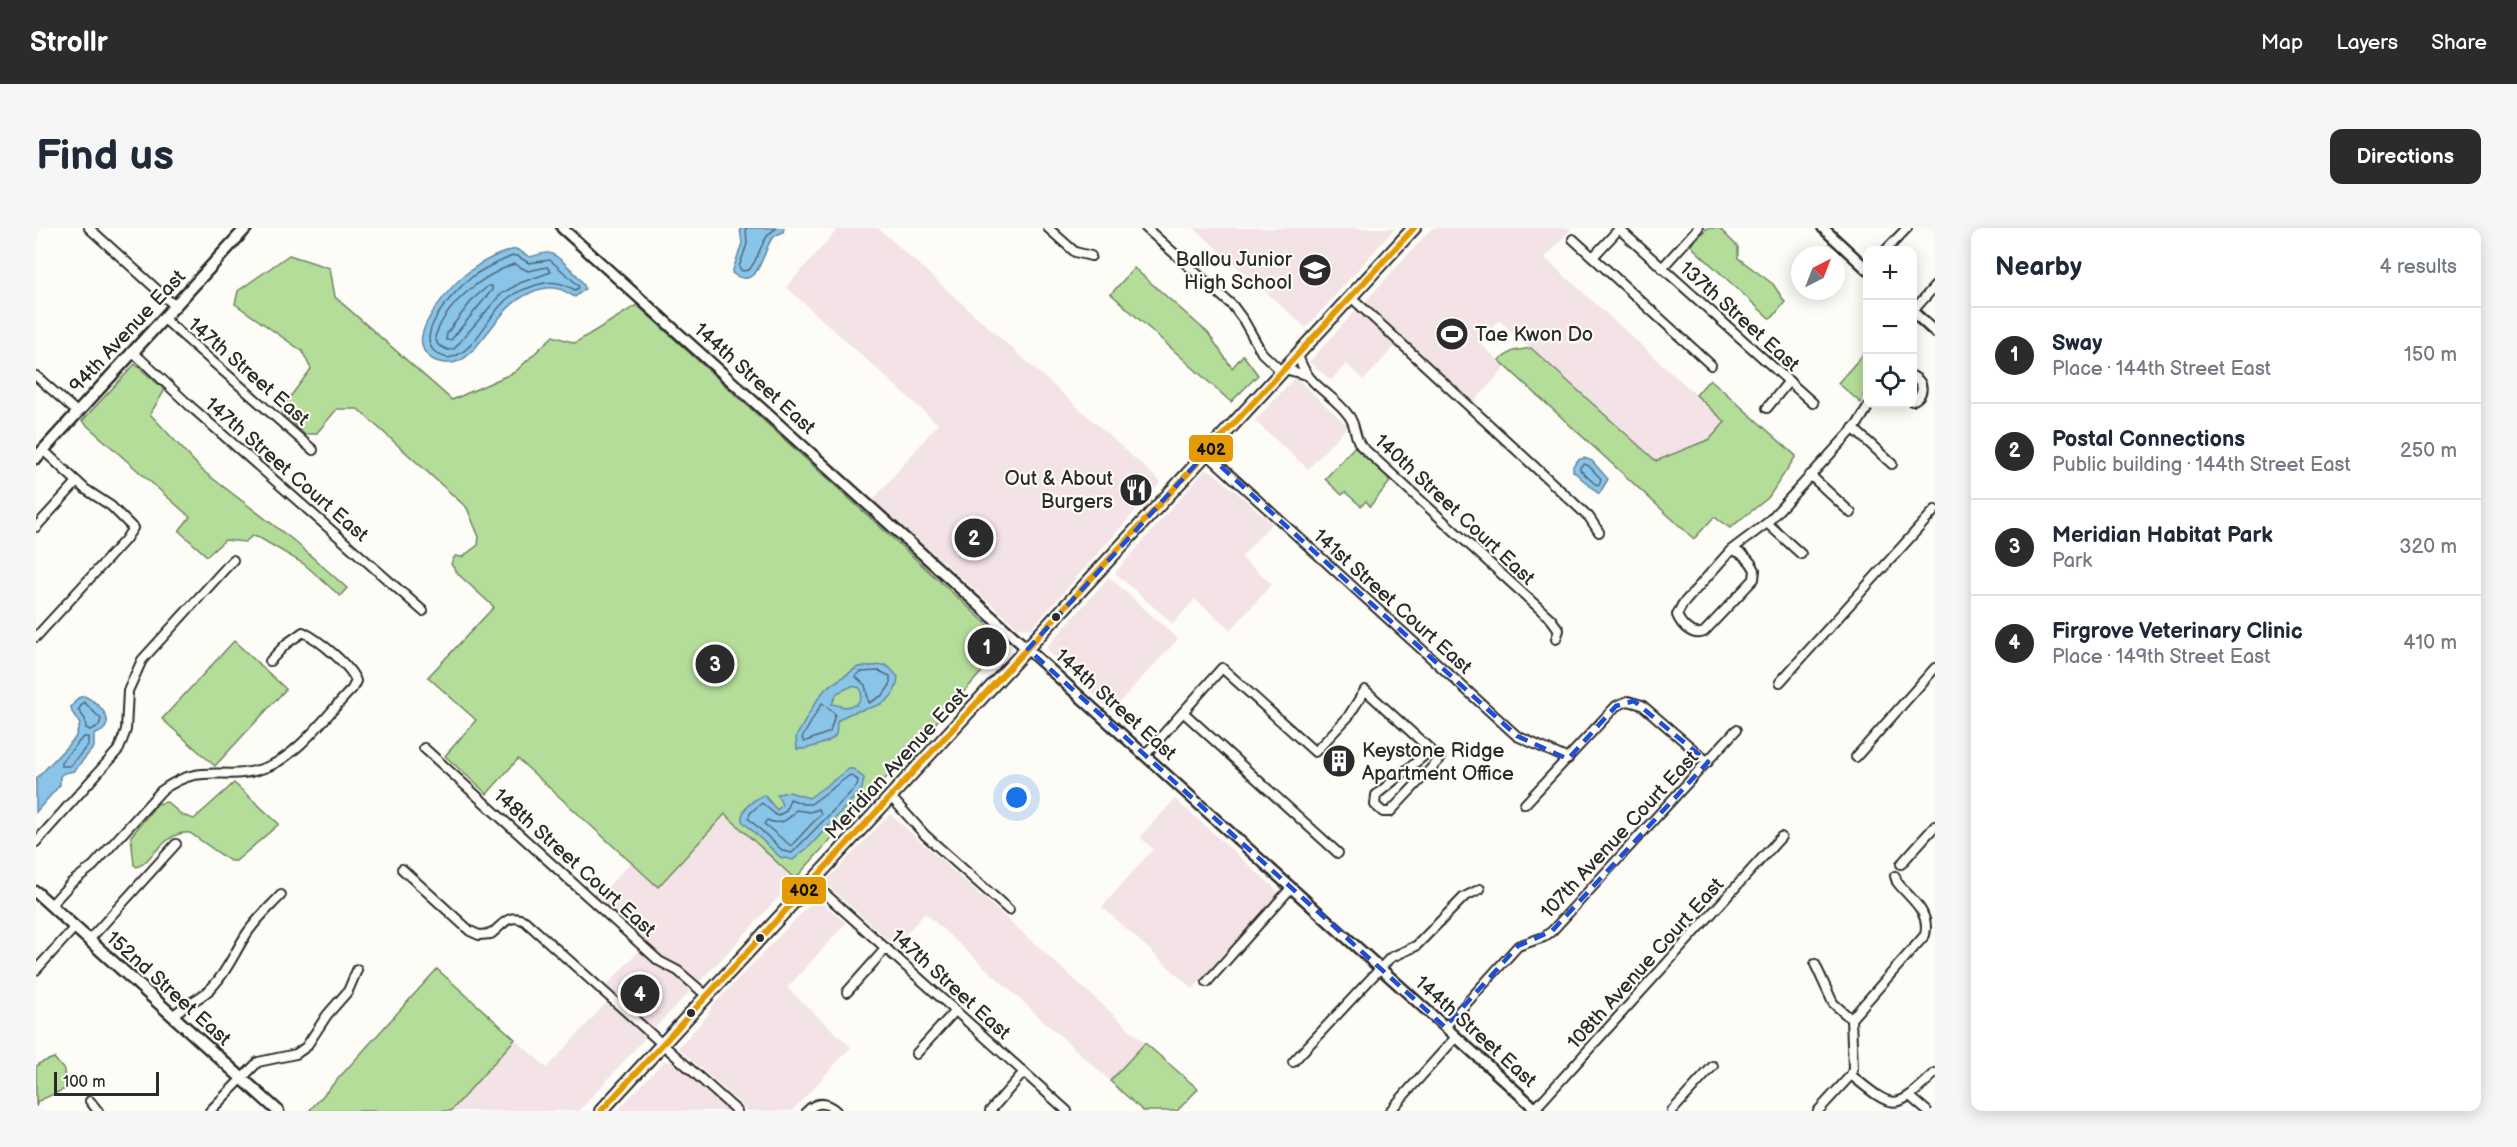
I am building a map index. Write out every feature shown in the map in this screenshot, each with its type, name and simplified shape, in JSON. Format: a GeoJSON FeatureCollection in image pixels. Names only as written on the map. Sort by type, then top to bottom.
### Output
{"type":"FeatureCollection","features":[{"type":"Feature","properties":{"kind":"main road","name":"94th Avenue East"},"geometry":{"type":"LineString","coordinates":[[40,454],[246,228]]}},
{"type":"Feature","properties":{"kind":"main road","name":"Meridian Avenue East"},"geometry":{"type":"LineString","coordinates":[[601,1111],[1206,453],[1352,298],[1414,228]]}},
{"type":"Feature","properties":{"kind":"main road","name":"152nd Street East"},"geometry":{"type":"LineString","coordinates":[[36,892],[278,1111]]}},
{"type":"Feature","properties":{"kind":"street","name":"147th Street East"},"geometry":{"type":"LineString","coordinates":[[89,228],[175,306]]}},
{"type":"Feature","properties":{"kind":"street","name":"144th Street East"},"geometry":{"type":"LineString","coordinates":[[562,228],[1535,1110]]}},
{"type":"Feature","properties":{"kind":"street"},"geometry":{"type":"LineString","coordinates":[[1048,228],[1075,252],[1091,256]]}},
{"type":"Feature","properties":{"kind":"street","name":"140th Street Court East"},"geometry":{"type":"LineString","coordinates":[[1146,228],[1233,306],[1262,352],[1284,371],[1306,375]]}},
{"type":"Feature","properties":{"kind":"street"},"geometry":{"type":"LineString","coordinates":[[1593,257],[1619,228]]}},
{"type":"Feature","properties":{"kind":"street","name":"137th Street East"},"geometry":{"type":"LineString","coordinates":[[1619,228],[1813,403]]}},
{"type":"Feature","properties":{"kind":"street"},"geometry":{"type":"LineString","coordinates":[[1662,268],[1698,228]]}},
{"type":"Feature","properties":{"kind":"street"},"geometry":{"type":"LineString","coordinates":[[1823,228],[1863,265]]}},
{"type":"Feature","properties":{"kind":"street"},"geometry":{"type":"LineString","coordinates":[[1890,246],[1907,228]]}},
{"type":"Feature","properties":{"kind":"street"},"geometry":{"type":"LineString","coordinates":[[1573,239],[1711,365]]}},
{"type":"Feature","properties":{"kind":"street"},"geometry":{"type":"LineString","coordinates":[[1917,307],[1935,286]]}},
{"type":"Feature","properties":{"kind":"street"},"geometry":{"type":"LineString","coordinates":[[1352,298],[1589,517],[1599,532]]}},
{"type":"Feature","properties":{"kind":"street"},"geometry":{"type":"LineString","coordinates":[[1917,316],[1935,332]]}},
{"type":"Feature","properties":{"kind":"street","name":"147th Street East"},"geometry":{"type":"LineString","coordinates":[[163,318],[313,450]]}},
{"type":"Feature","properties":{"kind":"street","name":"147th Street Court East"},"geometry":{"type":"LineString","coordinates":[[132,351],[189,405],[423,610]]}},
{"type":"Feature","properties":{"kind":"street","name":"140th Street Court East"},"geometry":{"type":"LineString","coordinates":[[1298,355],[1306,375],[1347,413],[1361,446],[1551,619],[1559,630],[1556,639]]}},
{"type":"Feature","properties":{"kind":"street"},"geometry":{"type":"LineString","coordinates":[[36,376],[77,412]]}},
{"type":"Feature","properties":{"kind":"street"},"geometry":{"type":"LineString","coordinates":[[1917,379],[1922,388],[1917,398]]}},
{"type":"Feature","properties":{"kind":"street"},"geometry":{"type":"LineString","coordinates":[[1767,408],[1789,381]]}},
{"type":"Feature","properties":{"kind":"street"},"geometry":{"type":"LineString","coordinates":[[1731,550],[1740,553],[1751,562],[1755,570],[1754,579],[1704,632],[1694,633],[1679,620],[1678,609],[1731,550],[1767,523],[1863,417],[1868,408]]}},
{"type":"Feature","properties":{"kind":"street"},"geometry":{"type":"LineString","coordinates":[[1853,428],[1892,464]]}},
{"type":"Feature","properties":{"kind":"street","name":"141st Street Court East"},"geometry":{"type":"LineString","coordinates":[[1206,453],[1517,736],[1568,759]]}},
{"type":"Feature","properties":{"kind":"street"},"geometry":{"type":"LineString","coordinates":[[36,637],[125,540],[133,528],[111,506],[40,454]]}},
{"type":"Feature","properties":{"kind":"street"},"geometry":{"type":"LineString","coordinates":[[1810,475],[1851,513]]}},
{"type":"Feature","properties":{"kind":"street"},"geometry":{"type":"LineString","coordinates":[[36,527],[77,482]]}},
{"type":"Feature","properties":{"kind":"street"},"geometry":{"type":"LineString","coordinates":[[1779,682],[1935,510]]}},
{"type":"Feature","properties":{"kind":"street"},"geometry":{"type":"LineString","coordinates":[[1767,523],[1801,554]]}},
{"type":"Feature","properties":{"kind":"street"},"geometry":{"type":"LineString","coordinates":[[36,842],[119,749],[126,730],[128,691],[142,660],[233,560]]}},
{"type":"Feature","properties":{"kind":"street"},"geometry":{"type":"LineString","coordinates":[[51,905],[71,882],[93,866],[161,791],[196,773],[243,774],[260,770],[280,761],[308,735],[356,681],[351,672],[317,640],[303,632],[286,644],[270,661]]}},
{"type":"Feature","properties":{"kind":"street"},"geometry":{"type":"LineString","coordinates":[[1145,755],[1222,668],[1315,752],[1348,717],[1365,690],[1431,750],[1440,759],[1390,812],[1379,810],[1374,801],[1376,795],[1431,750]]}},
{"type":"Feature","properties":{"kind":"street"},"geometry":{"type":"LineString","coordinates":[[1856,757],[1935,668]]}},
{"type":"Feature","properties":{"kind":"street"},"geometry":{"type":"LineString","coordinates":[[1526,804],[1616,706],[1630,701],[1642,705],[1708,762]]}},
{"type":"Feature","properties":{"kind":"street"},"geometry":{"type":"LineString","coordinates":[[1183,712],[1338,853]]}},
{"type":"Feature","properties":{"kind":"street","name":"107th Avenue Court East"},"geometry":{"type":"LineString","coordinates":[[1445,1027],[1518,946],[1544,937],[1552,931],[1736,730]]}},
{"type":"Feature","properties":{"kind":"street","name":"148th Street Court East"},"geometry":{"type":"LineString","coordinates":[[424,748],[659,961],[678,970],[707,996]]}},
{"type":"Feature","properties":{"kind":"street"},"geometry":{"type":"LineString","coordinates":[[891,797],[925,835],[1009,910]]}},
{"type":"Feature","properties":{"kind":"street"},"geometry":{"type":"LineString","coordinates":[[1901,864],[1935,826]]}},
{"type":"Feature","properties":{"kind":"street","name":"108th Avenue Court East"},"geometry":{"type":"LineString","coordinates":[[1535,1110],[1781,837]]}},
{"type":"Feature","properties":{"kind":"street"},"geometry":{"type":"LineString","coordinates":[[89,940],[176,844]]}},
{"type":"Feature","properties":{"kind":"street"},"geometry":{"type":"LineString","coordinates":[[402,869],[474,933],[491,934],[509,918],[515,917],[525,921],[737,1111]]}},
{"type":"Feature","properties":{"kind":"street"},"geometry":{"type":"LineString","coordinates":[[1818,1111],[1851,1075],[1853,1069],[1851,1019],[1923,939],[1927,926],[1925,916],[1897,882],[1895,876]]}},
{"type":"Feature","properties":{"kind":"street","name":"147th Street East"},"geometry":{"type":"LineString","coordinates":[[812,882],[1067,1111]]}},
{"type":"Feature","properties":{"kind":"street"},"geometry":{"type":"LineString","coordinates":[[1207,982],[1292,888]]}},
{"type":"Feature","properties":{"kind":"street"},"geometry":{"type":"LineString","coordinates":[[1293,1062],[1390,958],[1416,946],[1458,902],[1480,889]]}},
{"type":"Feature","properties":{"kind":"street"},"geometry":{"type":"LineString","coordinates":[[173,1016],[217,983],[248,932],[281,895]]}},
{"type":"Feature","properties":{"kind":"street"},"geometry":{"type":"LineString","coordinates":[[36,970],[75,927]]}},
{"type":"Feature","properties":{"kind":"street"},"geometry":{"type":"LineString","coordinates":[[847,992],[886,948]]}},
{"type":"Feature","properties":{"kind":"street"},"geometry":{"type":"LineString","coordinates":[[1815,964],[1833,1003],[1851,1019]]}},
{"type":"Feature","properties":{"kind":"street"},"geometry":{"type":"LineString","coordinates":[[210,1111],[258,1062],[296,1054],[306,1047],[327,1015],[348,991],[357,970]]}},
{"type":"Feature","properties":{"kind":"street"},"geometry":{"type":"LineString","coordinates":[[916,1054],[955,1011]]}},
{"type":"Feature","properties":{"kind":"street"},"geometry":{"type":"LineString","coordinates":[[1390,1111],[1456,1037]]}},
{"type":"Feature","properties":{"kind":"street"},"geometry":{"type":"LineString","coordinates":[[1672,1111],[1713,1066]]}},
{"type":"Feature","properties":{"kind":"street"},"geometry":{"type":"LineString","coordinates":[[990,1111],[1024,1072]]}},
{"type":"Feature","properties":{"kind":"street"},"geometry":{"type":"LineString","coordinates":[[1851,1075],[1888,1106],[1900,1107],[1913,1098],[1935,1072]]}},
{"type":"Feature","properties":{"kind":"street"},"geometry":{"type":"LineString","coordinates":[[1913,1098],[1927,1111]]}},
{"type":"Feature","properties":{"kind":"street"},"geometry":{"type":"LineString","coordinates":[[90,1101],[98,1111]]}},
{"type":"Feature","properties":{"kind":"street"},"geometry":{"type":"LineString","coordinates":[[807,1111],[821,1103],[836,1111]]}},
{"type":"Feature","properties":{"kind":"highlighted area"},"geometry":{"type":"Polygon","coordinates":[[[1206,453],[1517,736],[1568,759],[1616,706],[1634,701],[1708,762],[1552,931],[1518,946],[1445,1027],[1028,649],[1206,453]]]}},
{"type":"Feature","properties":{"kind":"shaded area"},"geometry":{"type":"Polygon","coordinates":[[[839,228],[878,228],[1161,482],[1031,629],[1017,627],[873,500],[938,424],[786,287],[839,228]]]}},
{"type":"Feature","properties":{"kind":"shaded area","name":"Ballou Junior High School"},"geometry":{"type":"Polygon","coordinates":[[[1194,228],[1395,228],[1306,328],[1194,228]]]}},
{"type":"Feature","properties":{"kind":"shaded area"},"geometry":{"type":"Polygon","coordinates":[[[1432,228],[1572,228],[1545,258],[1726,422],[1675,478],[1499,320],[1479,342],[1506,367],[1474,402],[1364,303],[1432,228]]]}},
{"type":"Feature","properties":{"kind":"shaded area"},"geometry":{"type":"Polygon","coordinates":[[[1358,308],[1397,344],[1364,380],[1346,364],[1331,380],[1309,362],[1358,308]]]}},
{"type":"Feature","properties":{"kind":"shaded area"},"geometry":{"type":"Polygon","coordinates":[[[1295,377],[1348,426],[1308,469],[1255,421],[1295,377]]]}},
{"type":"Feature","properties":{"kind":"shaded area"},"geometry":{"type":"Polygon","coordinates":[[[1205,470],[1212,471],[1272,523],[1241,557],[1272,584],[1231,630],[1195,599],[1173,624],[1115,573],[1205,470]]]}},
{"type":"Feature","properties":{"kind":"shaded area"},"geometry":{"type":"Polygon","coordinates":[[[1109,577],[1178,639],[1111,711],[1049,652],[1047,647],[1109,577]]]}},
{"type":"Feature","properties":{"kind":"shaded area"},"geometry":{"type":"Polygon","coordinates":[[[1175,799],[1280,893],[1193,989],[1102,907],[1153,849],[1140,837],[1175,799]]]}},
{"type":"Feature","properties":{"kind":"shaded area"},"geometry":{"type":"Polygon","coordinates":[[[725,814],[795,879],[731,949],[579,1111],[451,1111],[515,1039],[547,1068],[607,1002],[599,994],[646,943],[597,898],[631,862],[658,886],[725,814]]]}},
{"type":"Feature","properties":{"kind":"shaded area"},"geometry":{"type":"Polygon","coordinates":[[[890,814],[1145,1043],[1110,1081],[925,913],[895,946],[828,886],[828,879],[890,814]]]}},
{"type":"Feature","properties":{"kind":"shaded area"},"geometry":{"type":"Polygon","coordinates":[[[815,899],[846,923],[787,988],[851,1047],[792,1111],[748,1111],[678,1048],[707,1016],[713,1005],[815,899]]]}},
{"type":"Feature","properties":{"kind":"shaded area"},"geometry":{"type":"Polygon","coordinates":[[[664,1061],[677,1062],[731,1111],[617,1111],[664,1061]]]}},
{"type":"Feature","properties":{"kind":"green space"},"geometry":{"type":"Polygon","coordinates":[[[1707,228],[1719,228],[1738,247],[1738,258],[1773,284],[1785,302],[1773,317],[1769,318],[1693,248],[1691,245],[1707,228]]]}},
{"type":"Feature","properties":{"kind":"green space"},"geometry":{"type":"Polygon","coordinates":[[[289,255],[330,268],[335,297],[452,400],[515,372],[553,336],[575,343],[637,305],[1001,637],[1005,646],[795,879],[725,814],[658,887],[518,759],[487,794],[445,756],[476,720],[428,677],[494,607],[458,574],[451,564],[455,556],[462,557],[478,545],[479,537],[467,508],[358,409],[337,409],[316,434],[304,434],[282,413],[284,405],[311,369],[302,351],[235,304],[238,291],[289,255]]]}},
{"type":"Feature","properties":{"kind":"green space"},"geometry":{"type":"Polygon","coordinates":[[[1134,268],[1208,333],[1232,368],[1243,355],[1258,375],[1231,402],[1111,294],[1134,268]]]}},
{"type":"Feature","properties":{"kind":"green space"},"geometry":{"type":"Polygon","coordinates":[[[1531,348],[1656,461],[1710,439],[1725,422],[1696,395],[1710,379],[1796,456],[1768,498],[1730,528],[1714,517],[1694,539],[1499,360],[1513,351],[1531,348]]]}},
{"type":"Feature","properties":{"kind":"green space"},"geometry":{"type":"Polygon","coordinates":[[[1863,355],[1861,403],[1838,383],[1863,355]]]}},
{"type":"Feature","properties":{"kind":"green space"},"geometry":{"type":"Polygon","coordinates":[[[135,364],[165,390],[150,414],[203,471],[293,540],[347,588],[340,596],[304,564],[260,538],[252,536],[245,542],[225,540],[207,556],[179,531],[190,517],[82,421],[135,364]]]}},
{"type":"Feature","properties":{"kind":"green space"},"geometry":{"type":"Polygon","coordinates":[[[1356,445],[1388,474],[1389,483],[1370,506],[1366,501],[1361,506],[1345,492],[1342,495],[1325,479],[1356,445]]]}},
{"type":"Feature","properties":{"kind":"green space"},"geometry":{"type":"Polygon","coordinates":[[[234,641],[286,689],[215,766],[162,719],[234,641]]]}},
{"type":"Feature","properties":{"kind":"green space"},"geometry":{"type":"Polygon","coordinates":[[[234,783],[279,824],[236,861],[230,861],[190,833],[183,833],[170,838],[143,864],[137,867],[134,865],[131,836],[157,804],[167,802],[182,815],[194,819],[234,783]]]}},
{"type":"Feature","properties":{"kind":"green space"},"geometry":{"type":"Polygon","coordinates":[[[437,969],[515,1039],[451,1111],[309,1111],[437,969]]]}},
{"type":"Feature","properties":{"kind":"green space"},"geometry":{"type":"Polygon","coordinates":[[[1145,1043],[1198,1089],[1177,1111],[1143,1111],[1110,1081],[1145,1043]]]}},
{"type":"Feature","properties":{"kind":"green space"},"geometry":{"type":"Polygon","coordinates":[[[54,1058],[64,1070],[65,1089],[38,1101],[36,1107],[36,1067],[54,1058]]]}},
{"type":"Feature","properties":{"kind":"water"},"geometry":{"type":"Polygon","coordinates":[[[740,228],[784,228],[783,232],[771,240],[758,268],[748,278],[741,278],[732,273],[742,243],[740,228]]]}},
{"type":"Feature","properties":{"kind":"water"},"geometry":{"type":"Polygon","coordinates":[[[516,249],[530,257],[544,253],[553,255],[576,274],[585,289],[575,297],[556,288],[545,288],[532,292],[512,304],[462,360],[448,363],[429,357],[422,345],[422,336],[438,304],[464,276],[476,267],[498,255],[516,249]]]}},
{"type":"Feature","properties":{"kind":"water"},"geometry":{"type":"Polygon","coordinates":[[[1584,458],[1592,461],[1608,479],[1599,494],[1573,471],[1573,466],[1578,460],[1584,458]]]}},
{"type":"Feature","properties":{"kind":"water"},"geometry":{"type":"Polygon","coordinates":[[[885,665],[890,668],[898,677],[890,698],[873,707],[845,716],[837,722],[837,731],[832,739],[811,747],[797,749],[796,737],[826,688],[858,667],[885,665]],[[852,686],[837,693],[832,704],[845,707],[856,705],[861,697],[860,688],[852,686]]]}},
{"type":"Feature","properties":{"kind":"water"},"geometry":{"type":"Polygon","coordinates":[[[84,696],[94,701],[103,710],[107,721],[106,726],[94,735],[94,747],[74,771],[60,776],[60,785],[36,812],[36,779],[75,738],[80,724],[71,707],[78,698],[84,696]]]}},
{"type":"Feature","properties":{"kind":"water"},"geometry":{"type":"Polygon","coordinates":[[[849,769],[853,769],[864,778],[862,789],[811,845],[793,860],[780,857],[742,821],[746,808],[764,795],[777,810],[782,805],[777,794],[789,792],[809,798],[849,769]]]}},
{"type":"Feature","properties":{"kind":"transit line","name":"402"},"geometry":{"type":"LineString","coordinates":[[601,1111],[1414,228]]}},
{"type":"Feature","properties":{"kind":"place","name":"Ballou Junior High School"},"geometry":{"type":"Point","coordinates":[1315,270]}},
{"type":"Feature","properties":{"kind":"place","name":"Tae Kwon Do"},"geometry":{"type":"Point","coordinates":[1452,334]}},
{"type":"Feature","properties":{"kind":"place","name":"Out & About Burgers"},"geometry":{"type":"Point","coordinates":[1136,490]}},
{"type":"Feature","properties":{"kind":"place","name":"Postal Connections"},"geometry":{"type":"Point","coordinates":[974,538]}},
{"type":"Feature","properties":{"kind":"place","name":"Sway"},"geometry":{"type":"Point","coordinates":[987,647]}},
{"type":"Feature","properties":{"kind":"place","name":"Meridian Habitat Park"},"geometry":{"type":"Point","coordinates":[715,664]}},
{"type":"Feature","properties":{"kind":"place","name":"Keystone Ridge Apartment Office"},"geometry":{"type":"Point","coordinates":[1339,761]}},
{"type":"Feature","properties":{"kind":"place","name":"Firgrove Veterinary Clinic"},"geometry":{"type":"Point","coordinates":[640,994]}}]}
